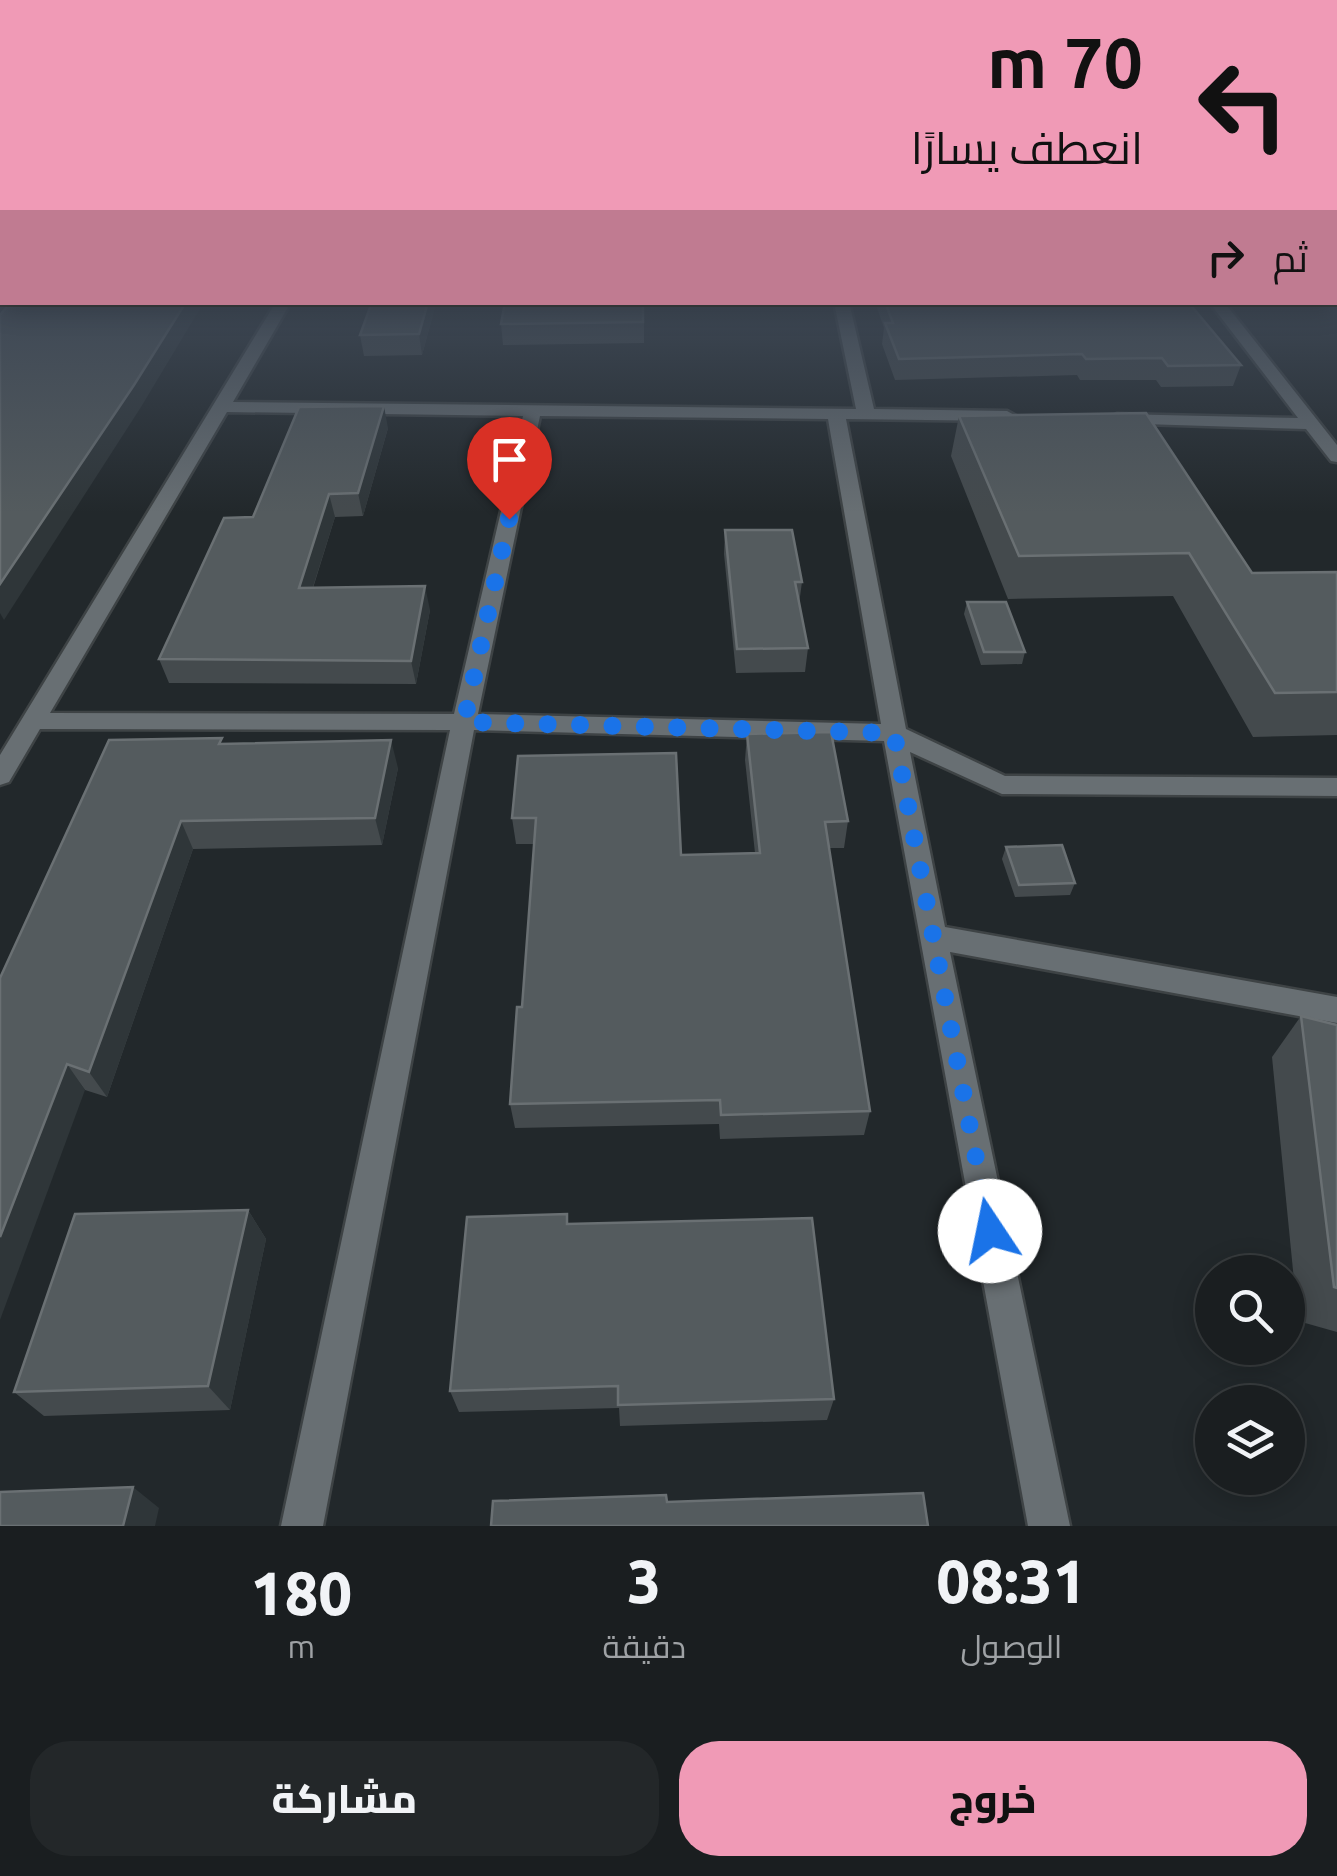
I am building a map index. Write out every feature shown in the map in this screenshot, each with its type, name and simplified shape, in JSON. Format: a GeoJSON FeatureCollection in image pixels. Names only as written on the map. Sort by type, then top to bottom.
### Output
{"type":"FeatureCollection","features":[{"type":"Feature","properties":{"kind":"street"},"geometry":{"type":"LineString","coordinates":[[0,776],[244,370]]}},
{"type":"Feature","properties":{"kind":"street"},"geometry":{"type":"LineString","coordinates":[[857,370],[866,413]]}},
{"type":"Feature","properties":{"kind":"street"},"geometry":{"type":"LineString","coordinates":[[1270,370],[1337,456]]}},
{"type":"Feature","properties":{"kind":"street"},"geometry":{"type":"LineString","coordinates":[[222,407],[1021,417]]}},
{"type":"Feature","properties":{"kind":"street"},"geometry":{"type":"LineString","coordinates":[[302,1526],[464,722],[534,410]]}},
{"type":"Feature","properties":{"kind":"street"},"geometry":{"type":"LineString","coordinates":[[836,413],[932,936],[1049,1526]]}},
{"type":"Feature","properties":{"kind":"street"},"geometry":{"type":"LineString","coordinates":[[1098,418],[1312,424]]}},
{"type":"Feature","properties":{"kind":"street"},"geometry":{"type":"LineString","coordinates":[[34,721],[464,722],[894,733],[1002,785],[1337,787]]}},
{"type":"Feature","properties":{"kind":"street"},"geometry":{"type":"LineString","coordinates":[[932,936],[1337,1010]]}},
{"type":"Feature","properties":{"kind":"building"},"geometry":{"type":"Polygon","coordinates":[[[0,370],[143,370],[134,385],[0,584],[0,370]]]}},
{"type":"Feature","properties":{"kind":"building"},"geometry":{"type":"Polygon","coordinates":[[[384,406],[358,493],[329,494],[299,588],[425,586],[411,661],[159,659],[224,518],[253,517],[299,407],[384,406]]]}},
{"type":"Feature","properties":{"kind":"building"},"geometry":{"type":"Polygon","coordinates":[[[1146,413],[1252,573],[1337,572],[1337,692],[1275,693],[1189,553],[1019,556],[959,416],[1146,413]]]}},
{"type":"Feature","properties":{"kind":"building"},"geometry":{"type":"Polygon","coordinates":[[[725,530],[792,530],[802,582],[795,582],[808,648],[737,649],[725,530]]]}},
{"type":"Feature","properties":{"kind":"building"},"geometry":{"type":"Polygon","coordinates":[[[967,602],[1006,602],[1025,652],[984,652],[967,602]]]}},
{"type":"Feature","properties":{"kind":"building"},"geometry":{"type":"Polygon","coordinates":[[[831,732],[848,821],[825,822],[870,1111],[721,1115],[720,1100],[510,1104],[517,1007],[522,1007],[536,818],[512,818],[518,756],[676,753],[681,855],[760,853],[747,734],[831,732]]]}},
{"type":"Feature","properties":{"kind":"building"},"geometry":{"type":"Polygon","coordinates":[[[222,738],[219,744],[391,740],[375,818],[181,821],[89,1072],[67,1064],[0,1237],[0,978],[109,740],[222,738]]]}},
{"type":"Feature","properties":{"kind":"building"},"geometry":{"type":"Polygon","coordinates":[[[1062,845],[1075,883],[1019,885],[1006,847],[1062,845]]]}},
{"type":"Feature","properties":{"kind":"building"},"geometry":{"type":"Polygon","coordinates":[[[1301,1016],[1337,1025],[1337,1288],[1334,1287],[1301,1016]]]}},
{"type":"Feature","properties":{"kind":"building"},"geometry":{"type":"Polygon","coordinates":[[[248,1210],[208,1386],[14,1392],[75,1214],[248,1210]]]}},
{"type":"Feature","properties":{"kind":"building"},"geometry":{"type":"Polygon","coordinates":[[[567,1214],[567,1224],[812,1218],[834,1399],[618,1405],[618,1386],[450,1391],[467,1217],[567,1214]]]}},
{"type":"Feature","properties":{"kind":"building"},"geometry":{"type":"Polygon","coordinates":[[[133,1487],[123,1526],[0,1526],[0,1492],[133,1487]]]}},
{"type":"Feature","properties":{"kind":"building"},"geometry":{"type":"Polygon","coordinates":[[[923,1493],[928,1526],[491,1526],[493,1501],[666,1495],[667,1502],[923,1493]]]}},
{"type":"Feature","properties":{"kind":"route"},"geometry":{"type":"LineString","coordinates":[[509,519],[464,722],[894,733],[990,1231]]}}]}
